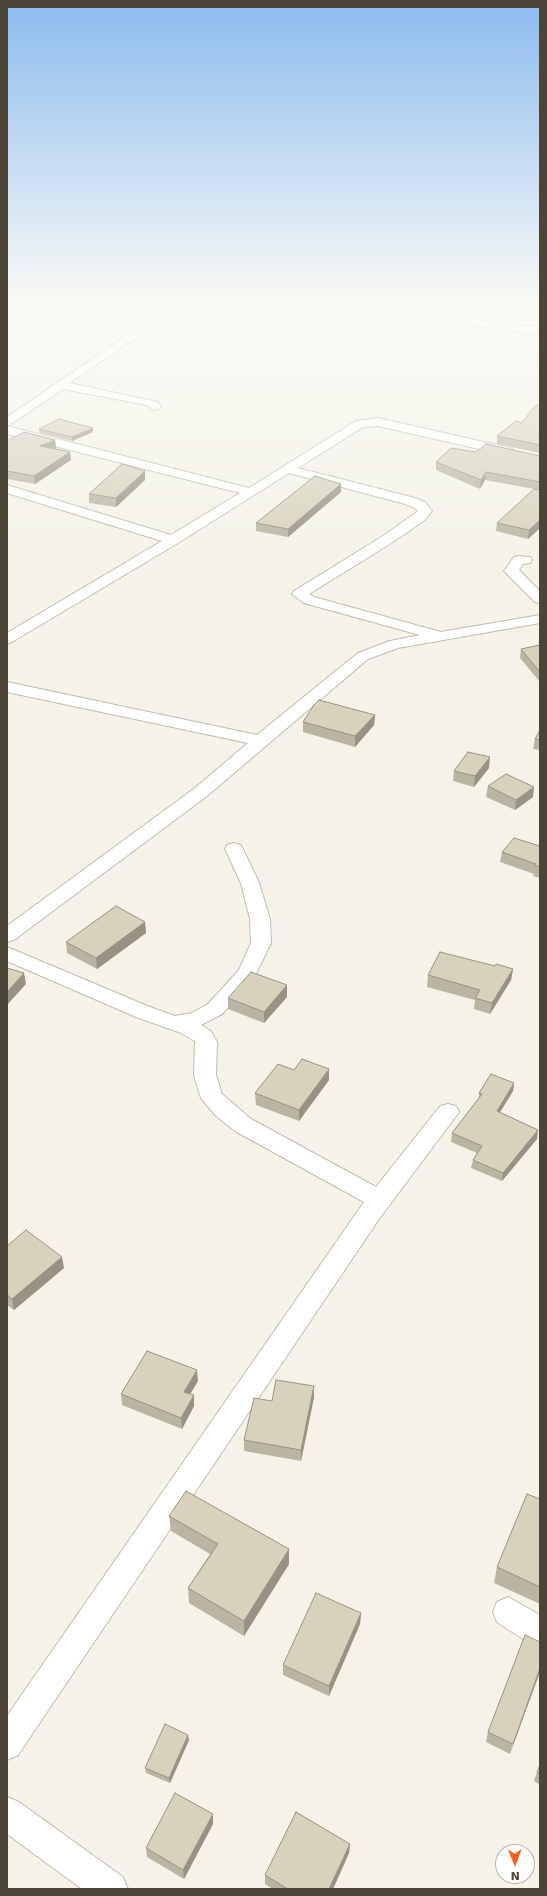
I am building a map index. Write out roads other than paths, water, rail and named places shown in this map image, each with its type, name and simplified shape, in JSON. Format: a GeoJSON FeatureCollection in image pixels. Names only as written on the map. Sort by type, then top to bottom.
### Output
{"type":"FeatureCollection","features":[{"type":"Feature","properties":{"kind":"street"},"geometry":{"type":"LineString","coordinates":[[7,422],[52,391]]}},
{"type":"Feature","properties":{"kind":"street"},"geometry":{"type":"LineString","coordinates":[[94,391],[154,404],[155,407]]}},
{"type":"Feature","properties":{"kind":"street"},"geometry":{"type":"LineString","coordinates":[[7,639],[251,492],[355,427],[372,421],[524,456]]}},
{"type":"Feature","properties":{"kind":"street"},"geometry":{"type":"LineString","coordinates":[[7,430],[251,492]]}},
{"type":"Feature","properties":{"kind":"street"},"geometry":{"type":"LineString","coordinates":[[288,469],[410,501],[420,505],[425,511],[420,517],[388,539],[299,594],[309,600],[440,636]]}},
{"type":"Feature","properties":{"kind":"street"},"geometry":{"type":"LineString","coordinates":[[7,489],[172,540]]}},
{"type":"Feature","properties":{"kind":"street"},"geometry":{"type":"LineString","coordinates":[[526,560],[519,560],[511,571],[540,599]]}},
{"type":"Feature","properties":{"kind":"street"},"geometry":{"type":"LineString","coordinates":[[7,936],[201,792],[336,677],[363,656],[379,649],[440,636],[540,619]]}},
{"type":"Feature","properties":{"kind":"street"},"geometry":{"type":"LineString","coordinates":[[7,687],[260,741]]}},
{"type":"Feature","properties":{"kind":"street"},"geometry":{"type":"LineString","coordinates":[[174,1023],[197,1020],[215,1009],[247,973],[261,943],[260,918],[250,883],[234,849]]}},
{"type":"Feature","properties":{"kind":"street"},"geometry":{"type":"LineString","coordinates":[[7,953],[143,1012],[174,1023],[203,1036],[206,1042],[204,1075],[212,1098],[224,1110],[243,1125],[380,1200]]}},
{"type":"Feature","properties":{"kind":"street"},"geometry":{"type":"LineString","coordinates":[[7,1744],[380,1200],[448,1112]]}},
{"type":"Feature","properties":{"kind":"street"},"geometry":{"type":"LineString","coordinates":[[508,1612],[540,1632]]}},
{"type":"Feature","properties":{"kind":"street"},"geometry":{"type":"LineString","coordinates":[[7,1814],[111,1889]]}}]}
